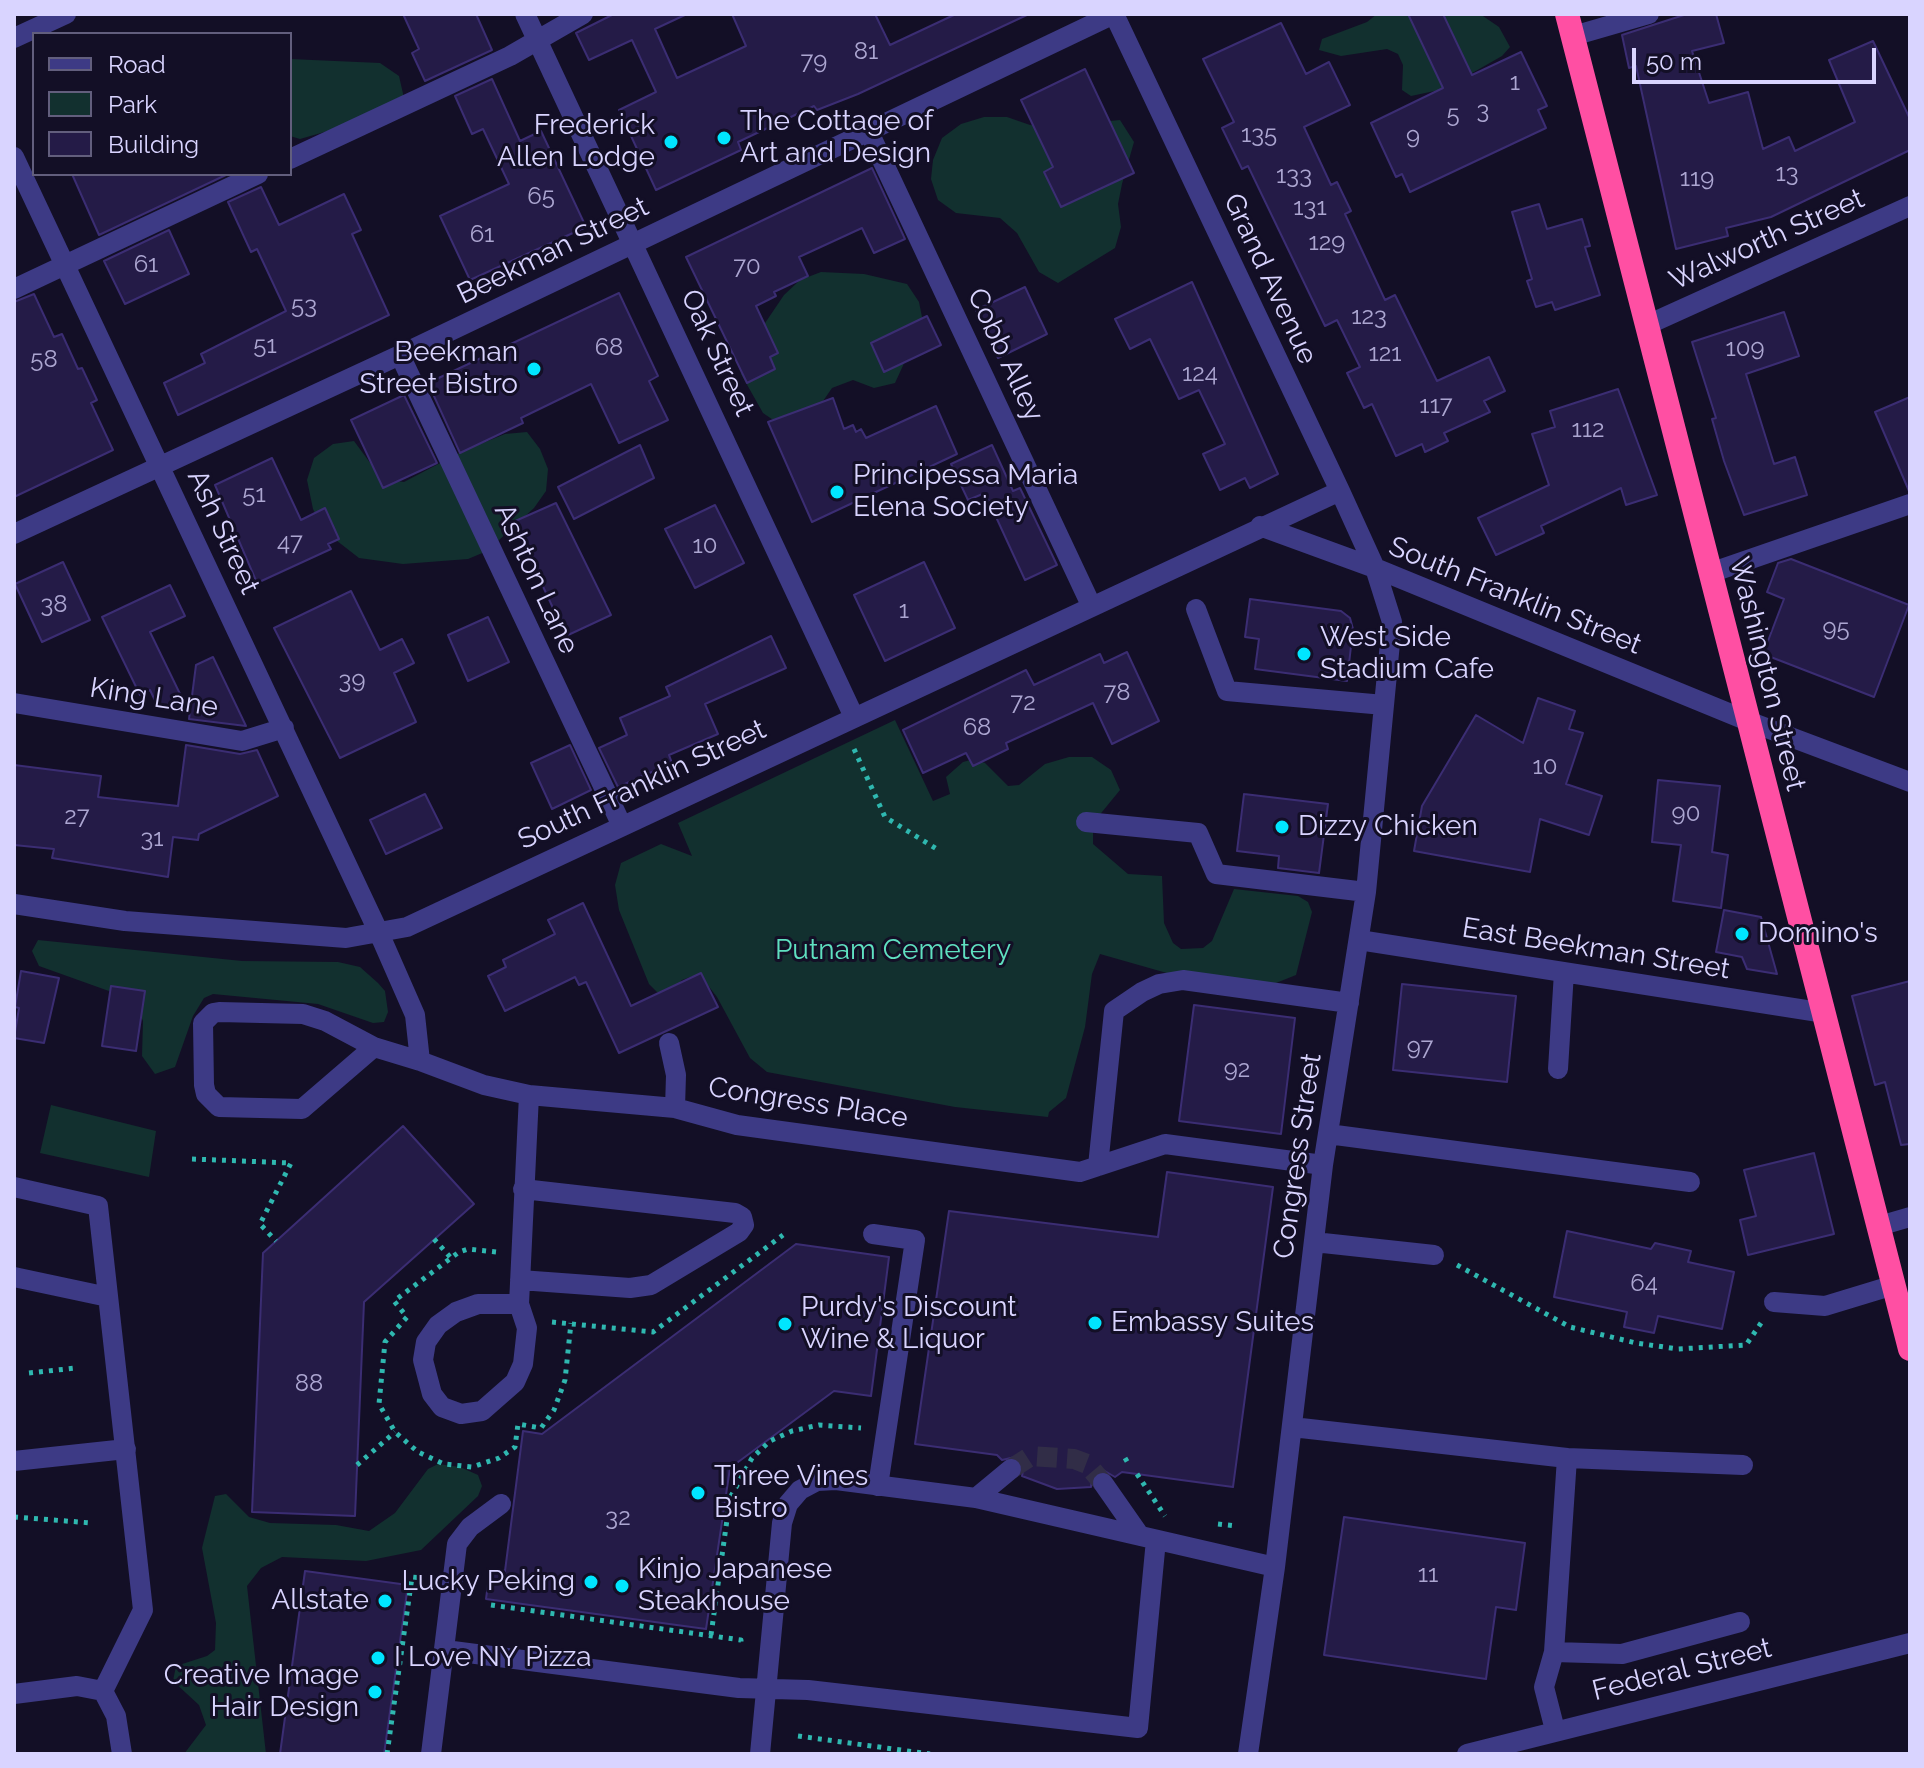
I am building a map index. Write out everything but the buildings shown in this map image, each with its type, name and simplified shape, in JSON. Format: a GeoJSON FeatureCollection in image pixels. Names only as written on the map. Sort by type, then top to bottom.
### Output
{"type":"FeatureCollection","features":[{"type":"Feature","properties":{"kind":"highway","name":"Washington Street"},"geometry":{"type":"LineString","coordinates":[[1570,25],[1910,1349]]}},
{"type":"Feature","properties":{"kind":"street"},"geometry":{"type":"LineString","coordinates":[[14,38],[66,14]]}},
{"type":"Feature","properties":{"kind":"street","name":"Oak Street"},"geometry":{"type":"LineString","coordinates":[[525,14],[854,717]]}},
{"type":"Feature","properties":{"kind":"street"},"geometry":{"type":"LineString","coordinates":[[292,158],[510,56],[583,14]]}},
{"type":"Feature","properties":{"kind":"street","name":"Beekman Street"},"geometry":{"type":"LineString","coordinates":[[14,534],[400,355],[1114,14]]}},
{"type":"Feature","properties":{"kind":"street","name":"Grand Avenue"},"geometry":{"type":"LineString","coordinates":[[1114,14],[1375,568]]}},
{"type":"Feature","properties":{"kind":"street"},"geometry":{"type":"LineString","coordinates":[[1570,25],[1649,14]]}},
{"type":"Feature","properties":{"kind":"street","name":"Cobb Alley"},"geometry":{"type":"LineString","coordinates":[[868,130],[1091,605]]}},
{"type":"Feature","properties":{"kind":"street","name":"Ash Street"},"geometry":{"type":"LineString","coordinates":[[14,157],[67,264],[379,933]]}},
{"type":"Feature","properties":{"kind":"street"},"geometry":{"type":"LineString","coordinates":[[14,289],[254,176]]}},
{"type":"Feature","properties":{"kind":"street","name":"Walworth Street"},"geometry":{"type":"LineString","coordinates":[[1647,325],[1910,206]]}},
{"type":"Feature","properties":{"kind":"street","name":"Ashton Lane"},"geometry":{"type":"LineString","coordinates":[[400,355],[622,826]]}},
{"type":"Feature","properties":{"kind":"street","name":"South Franklin Street"},"geometry":{"type":"LineString","coordinates":[[14,904],[125,921],[346,938],[407,927],[1340,491]]}},
{"type":"Feature","properties":{"kind":"street"},"geometry":{"type":"LineString","coordinates":[[1710,573],[1910,504]]}},
{"type":"Feature","properties":{"kind":"street","name":"South Franklin Street"},"geometry":{"type":"LineString","coordinates":[[1260,526],[1375,568],[1748,721],[1910,782]]}},
{"type":"Feature","properties":{"kind":"street","name":"Congress Street"},"geometry":{"type":"LineString","coordinates":[[1248,1754],[1275,1567],[1323,1165],[1366,892],[1392,622],[1375,568]]}},
{"type":"Feature","properties":{"kind":"street"},"geometry":{"type":"LineString","coordinates":[[1196,609],[1227,691],[1384,705]]}},
{"type":"Feature","properties":{"kind":"street","name":"King Lane"},"geometry":{"type":"LineString","coordinates":[[14,703],[242,741],[284,728]]}},
{"type":"Feature","properties":{"kind":"street"},"geometry":{"type":"LineString","coordinates":[[1086,822],[1198,833],[1216,874],[1366,892]]}},
{"type":"Feature","properties":{"kind":"street"},"geometry":{"type":"LineString","coordinates":[[379,933],[415,1015],[420,1061]]}},
{"type":"Feature","properties":{"kind":"street","name":"East Beekman Street"},"geometry":{"type":"LineString","coordinates":[[1359,940],[1825,1013]]}},
{"type":"Feature","properties":{"kind":"street"},"geometry":{"type":"LineString","coordinates":[[1558,1069],[1564,972]]}},
{"type":"Feature","properties":{"kind":"street"},"geometry":{"type":"LineString","coordinates":[[1098,1166],[1114,1011],[1142,992],[1159,984],[1183,980],[1349,1003]]}},
{"type":"Feature","properties":{"kind":"street","name":"Congress Place"},"geometry":{"type":"LineString","coordinates":[[374,1047],[302,1109],[219,1107],[206,1094],[201,1029],[213,1013],[303,1014],[325,1021],[374,1047],[484,1085],[529,1095],[675,1108],[737,1125],[1080,1172],[1165,1144],[1323,1165]]}},
{"type":"Feature","properties":{"kind":"street"},"geometry":{"type":"LineString","coordinates":[[669,1043],[676,1075],[675,1108]]}},
{"type":"Feature","properties":{"kind":"street"},"geometry":{"type":"LineString","coordinates":[[519,1304],[478,1304],[456,1312],[438,1325],[426,1342],[423,1360],[432,1394],[442,1407],[461,1414],[482,1411],[515,1382],[527,1346],[527,1328],[519,1304],[529,1095]]}},
{"type":"Feature","properties":{"kind":"street"},"geometry":{"type":"LineString","coordinates":[[1328,1134],[1690,1182]]}},
{"type":"Feature","properties":{"kind":"street"},"geometry":{"type":"LineString","coordinates":[[14,1187],[98,1206],[143,1610],[103,1691]]}},
{"type":"Feature","properties":{"kind":"street"},"geometry":{"type":"LineString","coordinates":[[520,1280],[630,1288],[651,1285],[739,1232],[744,1225],[742,1217],[735,1213],[523,1189]]}},
{"type":"Feature","properties":{"kind":"street"},"geometry":{"type":"LineString","coordinates":[[1879,1226],[1910,1217]]}},
{"type":"Feature","properties":{"kind":"street"},"geometry":{"type":"LineString","coordinates":[[873,1234],[915,1240],[878,1486]]}},
{"type":"Feature","properties":{"kind":"street"},"geometry":{"type":"LineString","coordinates":[[1314,1242],[1434,1255]]}},
{"type":"Feature","properties":{"kind":"street"},"geometry":{"type":"LineString","coordinates":[[14,1277],[108,1297]]}},
{"type":"Feature","properties":{"kind":"street"},"geometry":{"type":"LineString","coordinates":[[1774,1302],[1825,1306],[1894,1285]]}},
{"type":"Feature","properties":{"kind":"street"},"geometry":{"type":"LineString","coordinates":[[1292,1427],[1567,1458],[1743,1465]]}},
{"type":"Feature","properties":{"kind":"street"},"geometry":{"type":"LineString","coordinates":[[14,1461],[126,1449]]}},
{"type":"Feature","properties":{"kind":"street"},"geometry":{"type":"LineString","coordinates":[[1555,1730],[1544,1687],[1554,1652],[1567,1458]]}},
{"type":"Feature","properties":{"kind":"street"},"geometry":{"type":"LineString","coordinates":[[976,1498],[1011,1469]]}},
{"type":"Feature","properties":{"kind":"street"},"geometry":{"type":"LineString","coordinates":[[760,1754],[782,1523],[788,1504],[800,1490],[817,1481],[836,1480],[976,1498],[1275,1567]]}},
{"type":"Feature","properties":{"kind":"street"},"geometry":{"type":"LineString","coordinates":[[445,1650],[767,1689],[808,1690],[1138,1728],[1148,1538],[1103,1483]]}},
{"type":"Feature","properties":{"kind":"street"},"geometry":{"type":"LineString","coordinates":[[431,1754],[457,1544],[470,1527],[501,1504]]}},
{"type":"Feature","properties":{"kind":"street"},"geometry":{"type":"LineString","coordinates":[[1554,1652],[1622,1654],[1740,1622]]}},
{"type":"Feature","properties":{"kind":"street","name":"Federal Street"},"geometry":{"type":"LineString","coordinates":[[1467,1754],[1910,1643]]}},
{"type":"Feature","properties":{"kind":"street"},"geometry":{"type":"LineString","coordinates":[[14,1694],[77,1686],[103,1691]]}},
{"type":"Feature","properties":{"kind":"street"},"geometry":{"type":"LineString","coordinates":[[103,1691],[116,1716],[122,1754]]}},
{"type":"Feature","properties":{"kind":"path"},"geometry":{"type":"LineString","coordinates":[[854,749],[885,817],[940,851]]}},
{"type":"Feature","properties":{"kind":"path"},"geometry":{"type":"LineString","coordinates":[[192,1159],[291,1163],[260,1224],[276,1241]]}},
{"type":"Feature","properties":{"kind":"path"},"geometry":{"type":"LineString","coordinates":[[434,1239],[451,1258]]}},
{"type":"Feature","properties":{"kind":"path"},"geometry":{"type":"LineString","coordinates":[[385,1342],[407,1317],[394,1301],[451,1258],[468,1249],[496,1252]]}},
{"type":"Feature","properties":{"kind":"path"},"geometry":{"type":"LineString","coordinates":[[1434,1255],[1476,1273],[1513,1298],[1570,1327],[1636,1343],[1678,1349],[1746,1345],[1774,1302]]}},
{"type":"Feature","properties":{"kind":"path"},"geometry":{"type":"LineString","coordinates":[[29,1373],[76,1368]]}},
{"type":"Feature","properties":{"kind":"path"},"geometry":{"type":"LineString","coordinates":[[357,1465],[395,1432]]}},
{"type":"Feature","properties":{"kind":"path"},"geometry":{"type":"LineString","coordinates":[[1137,1474],[1166,1517],[1180,1519]]}},
{"type":"Feature","properties":{"kind":"path"},"geometry":{"type":"LineString","coordinates":[[14,1517],[92,1523]]}},
{"type":"Feature","properties":{"kind":"path"},"geometry":{"type":"LineString","coordinates":[[1208,1523],[1236,1526]]}},
{"type":"Feature","properties":{"kind":"path"},"geometry":{"type":"LineString","coordinates":[[387,1754],[412,1577],[421,1578]]}},
{"type":"Feature","properties":{"kind":"path"},"geometry":{"type":"LineString","coordinates":[[491,1605],[741,1640],[741,1655]]}},
{"type":"Feature","properties":{"kind":"path"},"geometry":{"type":"LineString","coordinates":[[798,1736],[930,1754]]}},
{"type":"Feature","properties":{"kind":"green space"},"geometry":{"type":"Polygon","coordinates":[[[1377,14],[1480,14],[1499,27],[1510,47],[1502,56],[1444,89],[1411,96],[1402,90],[1403,65],[1398,54],[1387,49],[1341,56],[1319,50],[1322,39],[1367,22],[1377,14]]]}},
{"type":"Feature","properties":{"kind":"green space"},"geometry":{"type":"Polygon","coordinates":[[[292,59],[380,63],[399,76],[404,98],[387,114],[300,139],[292,137],[292,59]]]}},
{"type":"Feature","properties":{"kind":"green space"},"geometry":{"type":"Polygon","coordinates":[[[984,117],[1007,117],[1030,125],[1051,127],[1120,120],[1134,142],[1118,204],[1121,227],[1115,248],[1058,283],[1039,272],[1017,233],[1000,218],[956,213],[938,200],[931,179],[933,160],[942,138],[961,124],[984,117]]]}},
{"type":"Feature","properties":{"kind":"green space"},"geometry":{"type":"Polygon","coordinates":[[[821,272],[864,274],[907,284],[919,302],[923,322],[895,383],[874,388],[853,380],[832,388],[819,407],[782,426],[763,413],[741,374],[753,353],[759,332],[784,295],[800,280],[821,272]]]}},
{"type":"Feature","properties":{"kind":"green space"},"geometry":{"type":"Polygon","coordinates":[[[527,432],[540,449],[548,469],[546,491],[534,508],[487,551],[468,559],[403,564],[359,558],[323,530],[313,509],[307,480],[314,458],[333,444],[354,441],[382,479],[404,482],[463,451],[505,434],[527,432]]]}},
{"type":"Feature","properties":{"kind":"green space","name":"Putnam Cemetery"},"geometry":{"type":"Polygon","coordinates":[[[895,720],[933,801],[950,794],[946,777],[963,762],[974,759],[985,763],[1008,786],[1019,785],[1045,764],[1069,757],[1092,757],[1111,770],[1120,790],[1093,823],[1093,844],[1128,874],[1162,876],[1164,923],[1173,943],[1181,949],[1203,948],[1212,941],[1234,889],[1298,896],[1308,902],[1312,912],[1296,975],[1276,983],[1209,985],[1100,954],[1092,974],[1085,1027],[1066,1098],[1049,1112],[1048,1117],[955,1107],[767,1072],[750,1058],[717,997],[703,979],[693,976],[682,980],[668,994],[657,992],[649,984],[619,910],[615,885],[621,863],[661,844],[692,856],[678,823],[895,720]]]}},
{"type":"Feature","properties":{"kind":"green space"},"geometry":{"type":"Polygon","coordinates":[[[38,940],[242,961],[338,962],[360,967],[378,983],[385,991],[388,1012],[384,1022],[373,1023],[318,1004],[213,994],[204,998],[193,1016],[175,1067],[155,1074],[142,1056],[143,1021],[134,1000],[39,966],[32,951],[38,940]]]}},
{"type":"Feature","properties":{"kind":"green space"},"geometry":{"type":"Polygon","coordinates":[[[51,1105],[156,1131],[149,1177],[40,1153],[51,1105]]]}},
{"type":"Feature","properties":{"kind":"green space"},"geometry":{"type":"Polygon","coordinates":[[[438,1464],[460,1467],[478,1475],[482,1486],[478,1496],[421,1550],[366,1561],[282,1557],[261,1568],[247,1586],[266,1754],[184,1754],[206,1725],[199,1705],[173,1681],[176,1666],[207,1656],[215,1650],[216,1623],[202,1548],[215,1496],[226,1494],[249,1517],[270,1523],[336,1525],[369,1531],[395,1513],[428,1469],[438,1464]]]}},
{"type":"Feature","properties":{"kind":"tunnel"},"geometry":{"type":"LineString","coordinates":[[1011,1469],[1031,1456],[1074,1459],[1087,1464],[1103,1483]]}},
{"type":"Feature","properties":{"kind":"place","name":"The Cottage of Art and Design"},"geometry":{"type":"Point","coordinates":[724,138]}},
{"type":"Feature","properties":{"kind":"place","name":"Frederick Allen Lodge"},"geometry":{"type":"Point","coordinates":[671,142]}},
{"type":"Feature","properties":{"kind":"place","name":"Beekman Street Bistro"},"geometry":{"type":"Point","coordinates":[534,369]}},
{"type":"Feature","properties":{"kind":"place","name":"Principessa Maria Elena Society"},"geometry":{"type":"Point","coordinates":[837,492]}},
{"type":"Feature","properties":{"kind":"place","name":"West Side Stadium Cafe"},"geometry":{"type":"Point","coordinates":[1304,654]}},
{"type":"Feature","properties":{"kind":"place","name":"Dizzy Chicken"},"geometry":{"type":"Point","coordinates":[1282,827]}},
{"type":"Feature","properties":{"kind":"place","name":"Domino's"},"geometry":{"type":"Point","coordinates":[1742,934]}},
{"type":"Feature","properties":{"kind":"place","name":"Embassy Suites"},"geometry":{"type":"Point","coordinates":[1095,1323]}},
{"type":"Feature","properties":{"kind":"place","name":"Purdy's Discount Wine & Liquor"},"geometry":{"type":"Point","coordinates":[785,1324]}},
{"type":"Feature","properties":{"kind":"place","name":"Three Vines Bistro"},"geometry":{"type":"Point","coordinates":[698,1493]}},
{"type":"Feature","properties":{"kind":"place","name":"Lucky Peking"},"geometry":{"type":"Point","coordinates":[591,1582]}},
{"type":"Feature","properties":{"kind":"place","name":"Kinjo Japanese Steakhouse"},"geometry":{"type":"Point","coordinates":[622,1586]}},
{"type":"Feature","properties":{"kind":"place","name":"Allstate"},"geometry":{"type":"Point","coordinates":[385,1601]}},
{"type":"Feature","properties":{"kind":"place","name":"I Love NY Pizza"},"geometry":{"type":"Point","coordinates":[378,1658]}},
{"type":"Feature","properties":{"kind":"place","name":"Creative Image Hair Design"},"geometry":{"type":"Point","coordinates":[375,1692]}}]}
